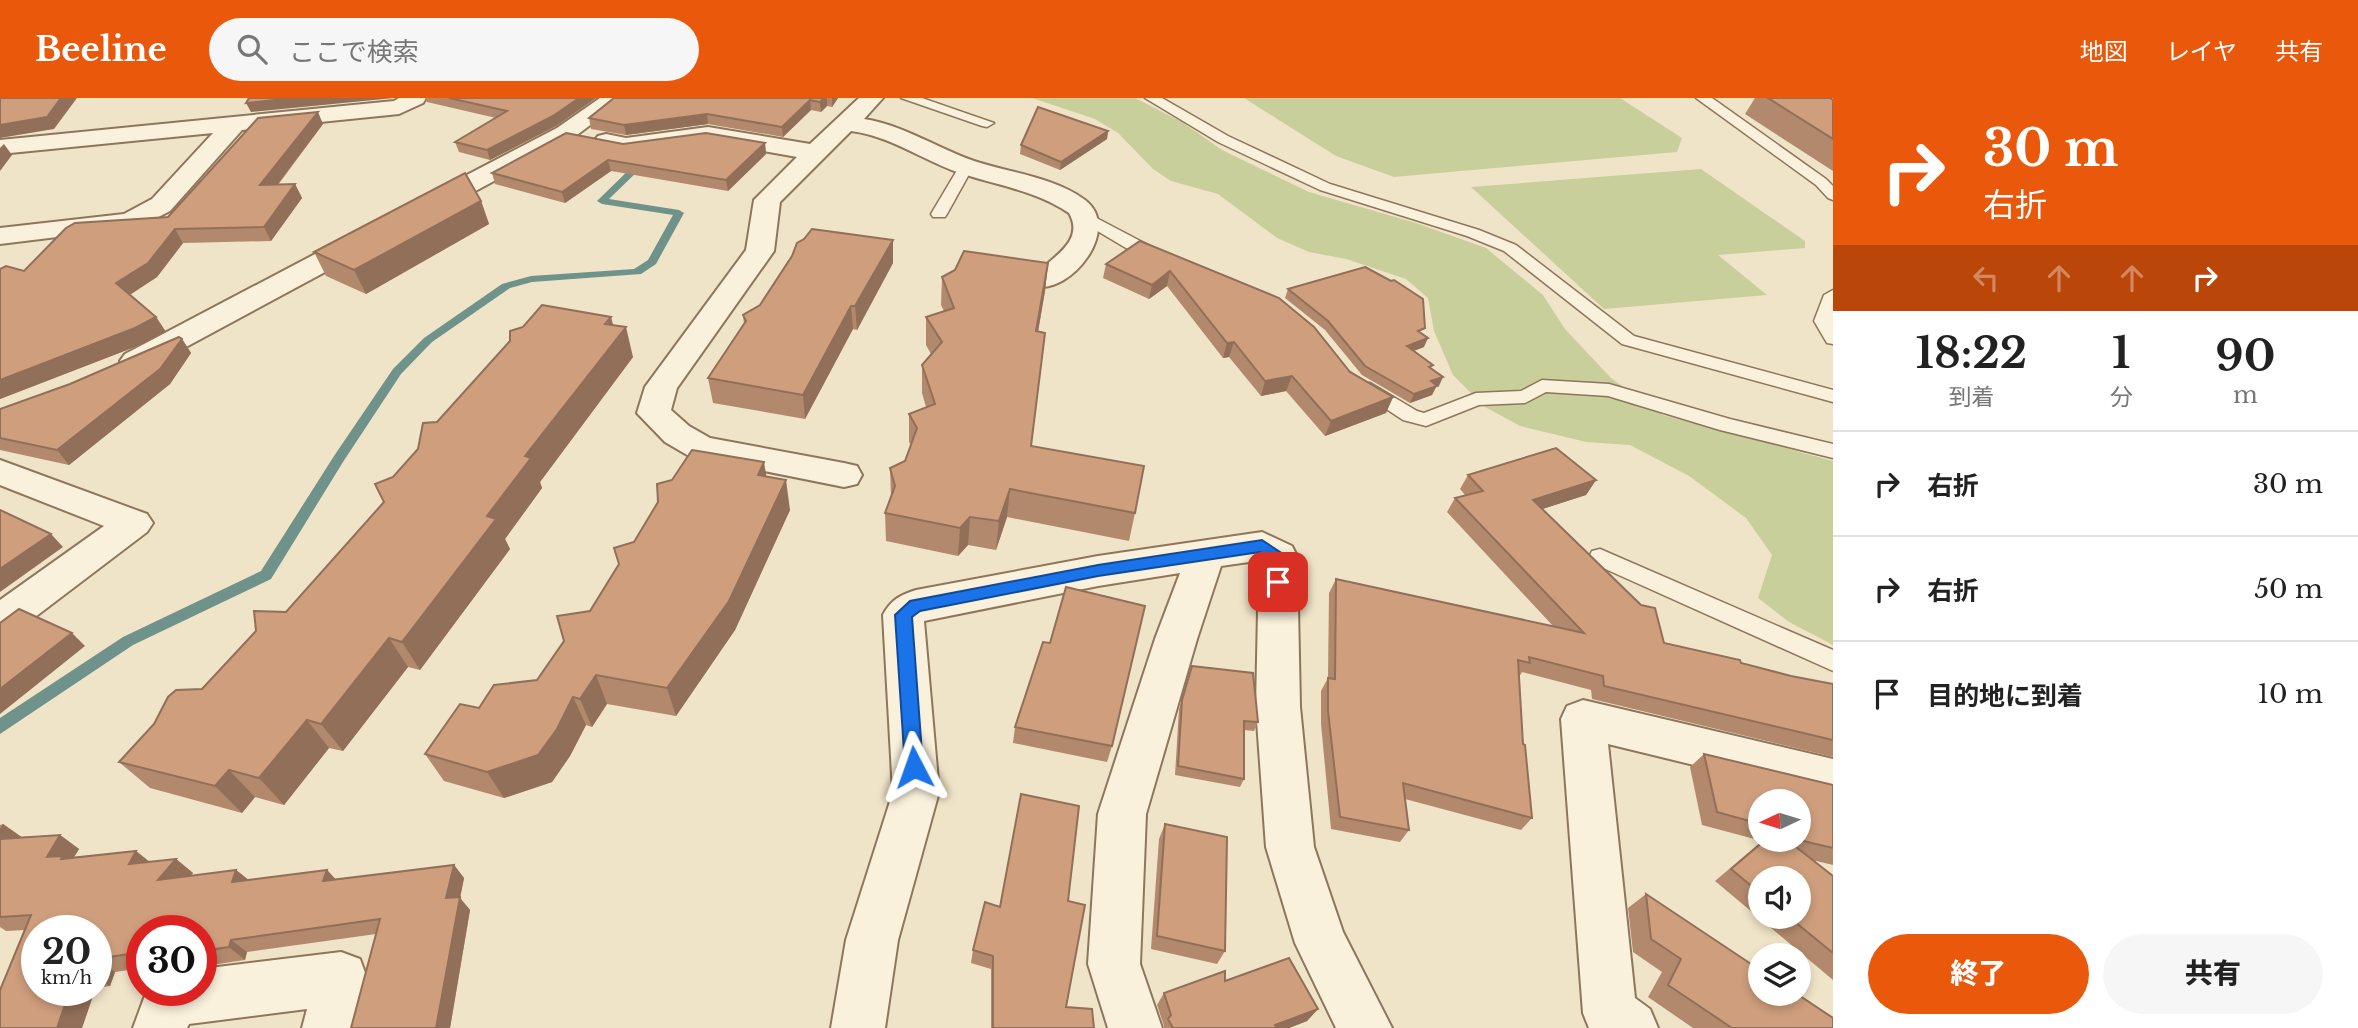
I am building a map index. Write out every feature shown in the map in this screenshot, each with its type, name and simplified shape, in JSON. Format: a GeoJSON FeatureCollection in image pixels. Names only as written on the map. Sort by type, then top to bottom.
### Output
{"type":"FeatureCollection","features":[{"type":"Feature","properties":{"kind":"street"},"geometry":{"type":"LineString","coordinates":[[0,147],[399,107],[415,98]]}},
{"type":"Feature","properties":{"kind":"street"},"geometry":{"type":"LineString","coordinates":[[107,373],[157,352],[565,133],[615,98]]}},
{"type":"Feature","properties":{"kind":"street"},"geometry":{"type":"LineString","coordinates":[[844,475],[701,449],[677,434],[654,413],[661,387],[760,251],[767,200],[872,98]]}},
{"type":"Feature","properties":{"kind":"street"},"geometry":{"type":"LineString","coordinates":[[845,123],[881,130],[966,167],[1051,192],[1080,208],[1085,217],[1085,232],[1076,256],[1045,280]]}},
{"type":"Feature","properties":{"kind":"street"},"geometry":{"type":"LineString","coordinates":[[0,236],[130,221],[161,205],[234,124]]}},
{"type":"Feature","properties":{"kind":"street"},"geometry":{"type":"LineString","coordinates":[[565,133],[626,145],[708,134],[818,153]]}},
{"type":"Feature","properties":{"kind":"street"},"geometry":{"type":"LineString","coordinates":[[0,472],[134,523],[0,622]]}},
{"type":"Feature","properties":{"kind":"street"},"geometry":{"type":"LineString","coordinates":[[858,1028],[872,940],[916,792],[903,615],[916,605],[1098,570],[1262,546],[1278,556],[1278,707],[1290,847],[1321,943],[1365,1028]]}},
{"type":"Feature","properties":{"kind":"street"},"geometry":{"type":"LineString","coordinates":[[1135,1028],[1114,964],[1122,814],[1176,639],[1206,555]]}},
{"type":"Feature","properties":{"kind":"street"},"geometry":{"type":"LineString","coordinates":[[1631,1028],[1610,1013],[1583,719],[1833,779]]}},
{"type":"Feature","properties":{"kind":"street"},"geometry":{"type":"LineString","coordinates":[[160,1028],[170,1000],[341,978],[330,1028]]}},
{"type":"Feature","properties":{"kind":"lane"},"geometry":{"type":"LineString","coordinates":[[908,98],[987,123]]}},
{"type":"Feature","properties":{"kind":"lane"},"geometry":{"type":"LineString","coordinates":[[1152,98],[1223,139],[1325,187],[1473,233],[1510,248],[1629,340],[1833,396]]}},
{"type":"Feature","properties":{"kind":"lane"},"geometry":{"type":"LineString","coordinates":[[1703,98],[1821,182],[1833,195]]}},
{"type":"Feature","properties":{"kind":"lane"},"geometry":{"type":"LineString","coordinates":[[939,214],[966,167]]}},
{"type":"Feature","properties":{"kind":"lane"},"geometry":{"type":"LineString","coordinates":[[1085,217],[1132,245],[1182,267]]}},
{"type":"Feature","properties":{"kind":"lane"},"geometry":{"type":"LineString","coordinates":[[1833,295],[1823,321],[1833,339]]}},
{"type":"Feature","properties":{"kind":"lane"},"geometry":{"type":"LineString","coordinates":[[1346,372],[1353,381],[1410,416],[1426,420],[1476,399],[1525,397],[1542,386],[1609,390],[1727,425],[1833,451]]}},
{"type":"Feature","properties":{"kind":"lane"},"geometry":{"type":"LineString","coordinates":[[1600,557],[1833,661]]}},
{"type":"Feature","properties":{"kind":"green space"},"geometry":{"type":"Polygon","coordinates":[[[1032,98],[1135,98],[1182,122],[1222,150],[1309,192],[1416,223],[1486,248],[1543,295],[1565,329],[1611,378],[1663,415],[1833,461],[1833,645],[1789,622],[1758,598],[1772,555],[1746,518],[1689,476],[1630,445],[1586,442],[1520,426],[1485,407],[1453,375],[1434,331],[1428,298],[1406,279],[1346,259],[1309,252],[1277,238],[1218,194],[1171,181],[1153,169],[1118,133],[1095,119],[1032,98]]]}},
{"type":"Feature","properties":{"kind":"green space"},"geometry":{"type":"Polygon","coordinates":[[[1244,98],[1620,98],[1682,138],[1677,152],[1394,177],[1336,156],[1244,98]]]}},
{"type":"Feature","properties":{"kind":"green space"},"geometry":{"type":"Polygon","coordinates":[[[1701,169],[1805,241],[1805,248],[1718,255],[1767,295],[1604,309],[1471,187],[1701,169]]]}},
{"type":"Feature","properties":{"kind":"building"},"geometry":{"type":"Polygon","coordinates":[[[0,98],[61,98],[47,117],[0,125],[0,98]]]}},
{"type":"Feature","properties":{"kind":"building"},"geometry":{"type":"Polygon","coordinates":[[[249,98],[293,98],[246,103],[249,98]]]}},
{"type":"Feature","properties":{"kind":"building"},"geometry":{"type":"Polygon","coordinates":[[[449,98],[579,98],[553,116],[487,150],[455,142],[507,111],[449,98]]]}},
{"type":"Feature","properties":{"kind":"building"},"geometry":{"type":"Polygon","coordinates":[[[614,98],[824,98],[820,102],[810,100],[782,127],[707,114],[624,125],[589,118],[614,98]]]}},
{"type":"Feature","properties":{"kind":"building"},"geometry":{"type":"Polygon","coordinates":[[[1768,98],[1830,98],[1833,100],[1833,139],[1768,98]]]}},
{"type":"Feature","properties":{"kind":"building"},"geometry":{"type":"Polygon","coordinates":[[[1038,107],[1108,131],[1061,162],[1021,145],[1038,107]]]}},
{"type":"Feature","properties":{"kind":"building"},"geometry":{"type":"Polygon","coordinates":[[[318,112],[260,185],[295,184],[264,227],[175,229],[148,263],[116,283],[156,317],[135,328],[0,380],[0,269],[6,266],[24,271],[66,228],[75,223],[168,217],[258,118],[318,112]]]}},
{"type":"Feature","properties":{"kind":"building"},"geometry":{"type":"Polygon","coordinates":[[[566,133],[623,144],[706,133],[765,143],[726,180],[608,160],[562,192],[492,173],[566,133]]]}},
{"type":"Feature","properties":{"kind":"building"},"geometry":{"type":"Polygon","coordinates":[[[465,173],[481,201],[354,270],[314,252],[465,173]]]}},
{"type":"Feature","properties":{"kind":"building"},"geometry":{"type":"Polygon","coordinates":[[[812,229],[893,240],[855,306],[851,306],[803,395],[708,378],[746,321],[743,315],[760,305],[792,256],[797,243],[812,229]]]}},
{"type":"Feature","properties":{"kind":"building"},"geometry":{"type":"Polygon","coordinates":[[[1140,241],[1279,298],[1314,327],[1350,372],[1393,397],[1331,421],[1292,376],[1265,381],[1234,342],[1227,343],[1170,271],[1152,285],[1106,264],[1140,241]]]}},
{"type":"Feature","properties":{"kind":"building"},"geometry":{"type":"Polygon","coordinates":[[[964,251],[1048,263],[1036,331],[1045,333],[1031,446],[1144,466],[1135,513],[1010,489],[999,521],[970,517],[960,528],[885,513],[895,486],[890,468],[905,461],[917,428],[909,414],[935,404],[922,365],[942,342],[926,317],[954,308],[942,277],[955,270],[964,251]]]}},
{"type":"Feature","properties":{"kind":"building"},"geometry":{"type":"Polygon","coordinates":[[[1365,267],[1391,281],[1394,280],[1423,299],[1425,328],[1418,331],[1428,338],[1407,346],[1433,365],[1429,367],[1443,377],[1431,381],[1437,386],[1414,394],[1365,366],[1328,321],[1288,289],[1365,267]]]}},
{"type":"Feature","properties":{"kind":"building"},"geometry":{"type":"Polygon","coordinates":[[[542,305],[611,317],[605,324],[626,327],[525,456],[531,458],[487,516],[496,519],[402,642],[389,638],[321,724],[307,720],[259,778],[229,770],[215,786],[119,762],[154,724],[168,697],[176,690],[202,689],[256,631],[254,611],[286,612],[384,502],[375,484],[393,477],[418,449],[423,423],[437,422],[510,341],[510,331],[523,327],[542,305]]]}},
{"type":"Feature","properties":{"kind":"building"},"geometry":{"type":"Polygon","coordinates":[[[179,337],[182,339],[160,369],[57,450],[0,438],[0,409],[70,384],[179,337]]]}},
{"type":"Feature","properties":{"kind":"building"},"geometry":{"type":"Polygon","coordinates":[[[1556,448],[1596,480],[1533,500],[1641,605],[1655,608],[1664,643],[1740,660],[1741,663],[1791,676],[1833,684],[1833,740],[1604,686],[1603,676],[1529,657],[1530,663],[1518,660],[1523,744],[1532,818],[1403,783],[1409,830],[1340,817],[1328,711],[1328,678],[1335,679],[1336,579],[1584,633],[1455,498],[1483,491],[1468,475],[1556,448]]]}},
{"type":"Feature","properties":{"kind":"building"},"geometry":{"type":"Polygon","coordinates":[[[692,450],[764,462],[758,475],[786,480],[729,601],[667,688],[596,675],[580,699],[573,697],[557,729],[538,755],[487,772],[425,754],[460,704],[479,708],[494,685],[537,680],[564,641],[557,616],[590,611],[619,564],[614,548],[634,542],[658,502],[657,484],[672,480],[692,450]]]}},
{"type":"Feature","properties":{"kind":"building"},"geometry":{"type":"Polygon","coordinates":[[[0,510],[51,534],[0,569],[0,510]]]}},
{"type":"Feature","properties":{"kind":"building"},"geometry":{"type":"Polygon","coordinates":[[[1066,587],[1145,606],[1112,746],[1015,727],[1043,642],[1050,643],[1066,587]]]}},
{"type":"Feature","properties":{"kind":"building"},"geometry":{"type":"Polygon","coordinates":[[[19,609],[72,633],[0,689],[0,623],[19,609]]]}},
{"type":"Feature","properties":{"kind":"building"},"geometry":{"type":"Polygon","coordinates":[[[1192,666],[1253,673],[1258,722],[1244,721],[1244,779],[1178,766],[1182,700],[1192,666]]]}},
{"type":"Feature","properties":{"kind":"building"},"geometry":{"type":"Polygon","coordinates":[[[1704,754],[1833,785],[1833,848],[1811,843],[1811,789],[1748,789],[1748,821],[1717,812],[1704,754]]]}},
{"type":"Feature","properties":{"kind":"building"},"geometry":{"type":"Polygon","coordinates":[[[1021,794],[1079,806],[1068,901],[1085,905],[1066,1007],[1092,1009],[1094,1028],[993,1028],[993,956],[973,950],[985,902],[1000,907],[1021,794]]]}},
{"type":"Feature","properties":{"kind":"building"},"geometry":{"type":"Polygon","coordinates":[[[1165,824],[1227,837],[1225,951],[1157,936],[1165,824]]]}},
{"type":"Feature","properties":{"kind":"building"},"geometry":{"type":"Polygon","coordinates":[[[60,835],[47,857],[62,856],[61,859],[136,851],[129,864],[176,859],[158,880],[236,870],[232,882],[327,870],[323,881],[454,865],[446,898],[460,897],[436,1028],[351,1028],[380,919],[231,940],[229,947],[217,949],[217,915],[126,915],[126,954],[112,957],[112,915],[0,917],[0,839],[60,835]]]}},
{"type":"Feature","properties":{"kind":"building"},"geometry":{"type":"Polygon","coordinates":[[[1751,852],[1802,852],[1833,876],[1833,953],[1804,929],[1811,929],[1811,866],[1748,866],[1748,883],[1731,869],[1751,852]]]}},
{"type":"Feature","properties":{"kind":"building"},"geometry":{"type":"Polygon","coordinates":[[[1646,894],[1748,962],[1748,1006],[1811,1006],[1811,1003],[1833,1018],[1833,1028],[1732,1028],[1668,985],[1681,959],[1651,939],[1646,894]]]}},
{"type":"Feature","properties":{"kind":"building"},"geometry":{"type":"Polygon","coordinates":[[[21,939],[21,1006],[65,1006],[57,1028],[0,1028],[0,990],[21,939]]]}},
{"type":"Feature","properties":{"kind":"building"},"geometry":{"type":"Polygon","coordinates":[[[1289,958],[1318,1009],[1275,1025],[1277,1028],[1173,1028],[1168,1019],[1171,1015],[1164,993],[1225,971],[1225,981],[1289,958]]]}},
{"type":"Feature","properties":{"kind":"waterway"},"geometry":{"type":"LineString","coordinates":[[0,727],[128,641],[266,575],[338,459],[397,372],[428,340],[506,286],[531,279],[637,272],[652,262],[679,213],[602,201],[640,164],[645,165]]}},
{"type":"Feature","properties":{"kind":"route"},"geometry":{"type":"LineString","coordinates":[[914,767],[903,615],[916,605],[1098,570],[1262,546],[1278,556],[1278,582]]}}]}
